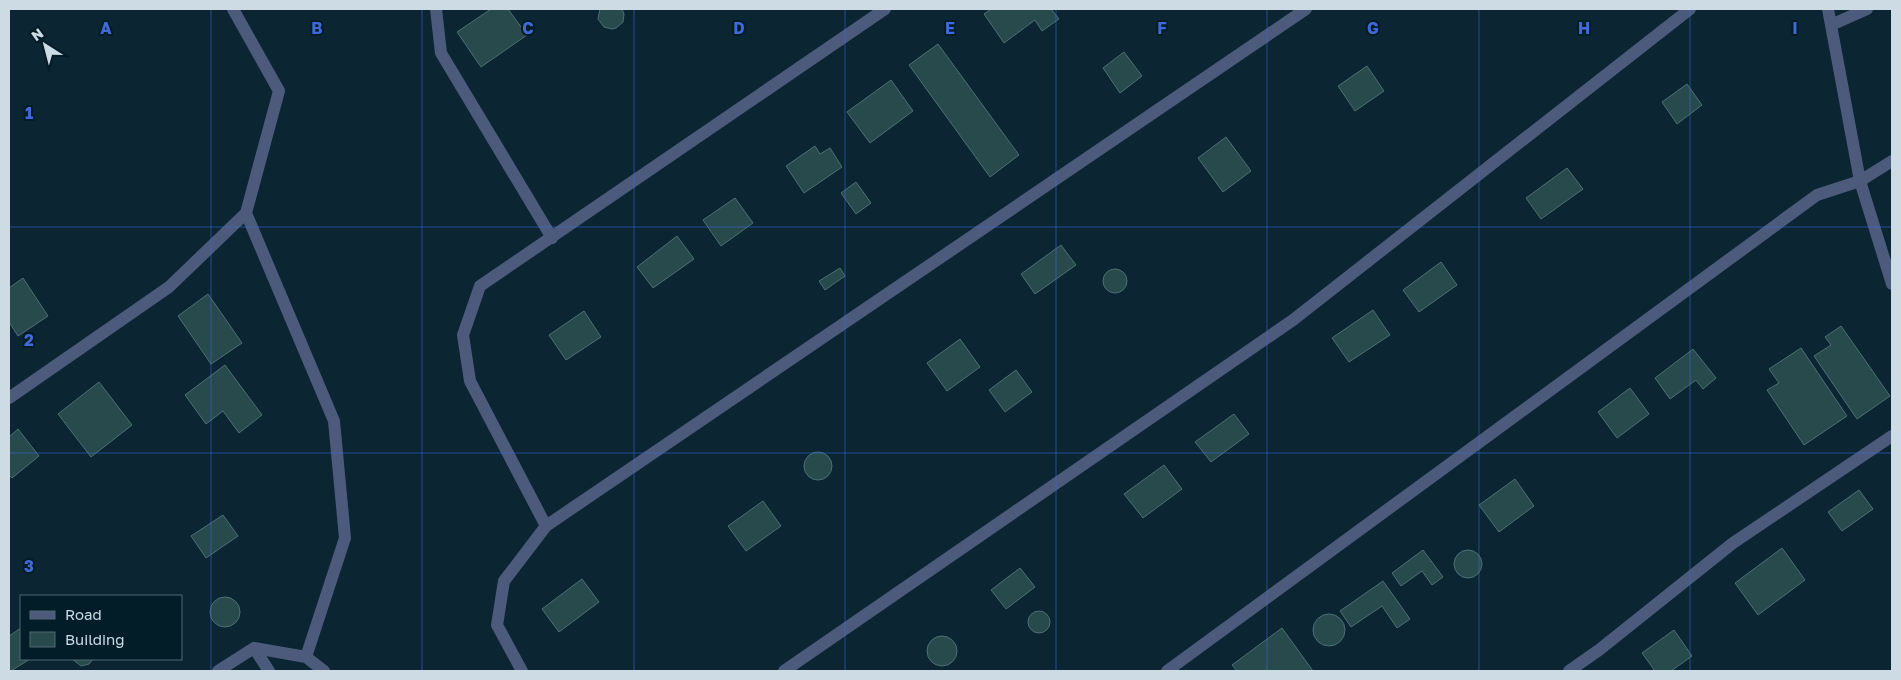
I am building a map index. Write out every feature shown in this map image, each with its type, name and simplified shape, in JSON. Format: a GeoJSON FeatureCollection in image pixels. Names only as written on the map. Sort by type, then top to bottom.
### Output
{"type":"FeatureCollection","features":[{"type":"Feature","properties":{"kind":"street"},"geometry":{"type":"LineString","coordinates":[[9,398],[169,287],[246,213],[279,91],[233,9]]}},
{"type":"Feature","properties":{"kind":"street"},"geometry":{"type":"LineString","coordinates":[[436,9],[441,53],[552,238]]}},
{"type":"Feature","properties":{"kind":"street"},"geometry":{"type":"LineString","coordinates":[[546,526],[470,381],[463,335],[480,286],[885,9]]}},
{"type":"Feature","properties":{"kind":"street"},"geometry":{"type":"LineString","coordinates":[[522,671],[497,625],[504,581],[546,526],[1306,9]]}},
{"type":"Feature","properties":{"kind":"street"},"geometry":{"type":"LineString","coordinates":[[784,671],[1293,320],[1690,9]]}},
{"type":"Feature","properties":{"kind":"street"},"geometry":{"type":"LineString","coordinates":[[1828,9],[1860,181],[1892,284]]}},
{"type":"Feature","properties":{"kind":"street"},"geometry":{"type":"LineString","coordinates":[[1831,25],[1867,9]]}},
{"type":"Feature","properties":{"kind":"street"},"geometry":{"type":"LineString","coordinates":[[1167,671],[1817,195],[1860,181],[1892,161]]}},
{"type":"Feature","properties":{"kind":"street"},"geometry":{"type":"LineString","coordinates":[[246,213],[334,421],[345,538],[306,657]]}},
{"type":"Feature","properties":{"kind":"street"},"geometry":{"type":"LineString","coordinates":[[1569,671],[1733,542],[1892,436]]}},
{"type":"Feature","properties":{"kind":"street"},"geometry":{"type":"LineString","coordinates":[[254,648],[269,671]]}},
{"type":"Feature","properties":{"kind":"street"},"geometry":{"type":"LineString","coordinates":[[218,671],[254,648],[306,657],[324,671]]}},
{"type":"Feature","properties":{"kind":"building"},"geometry":{"type":"Polygon","coordinates":[[[491,9],[508,9],[527,35],[481,67],[457,32],[491,9]]]}},
{"type":"Feature","properties":{"kind":"building"},"geometry":{"type":"Polygon","coordinates":[[[600,9],[622,9],[624,14],[623,22],[616,28],[604,27],[598,19],[600,9]]]}},
{"type":"Feature","properties":{"kind":"building"},"geometry":{"type":"Polygon","coordinates":[[[991,9],[1051,9],[1059,19],[1042,31],[1035,20],[1004,43],[984,14],[991,9]]]}},
{"type":"Feature","properties":{"kind":"building"},"geometry":{"type":"Polygon","coordinates":[[[938,44],[1019,155],[990,177],[909,65],[938,44]]]}},
{"type":"Feature","properties":{"kind":"building"},"geometry":{"type":"Polygon","coordinates":[[[1124,52],[1142,76],[1120,93],[1103,68],[1124,52]]]}},
{"type":"Feature","properties":{"kind":"building"},"geometry":{"type":"Polygon","coordinates":[[[1367,66],[1384,91],[1355,111],[1338,86],[1367,66]]]}},
{"type":"Feature","properties":{"kind":"building"},"geometry":{"type":"Polygon","coordinates":[[[891,80],[913,111],[870,143],[847,112],[891,80]]]}},
{"type":"Feature","properties":{"kind":"building"},"geometry":{"type":"Polygon","coordinates":[[[1687,84],[1702,105],[1677,124],[1662,102],[1687,84]]]}},
{"type":"Feature","properties":{"kind":"building"},"geometry":{"type":"Polygon","coordinates":[[[1226,137],[1251,171],[1223,192],[1198,158],[1226,137]]]}},
{"type":"Feature","properties":{"kind":"building"},"geometry":{"type":"Polygon","coordinates":[[[815,146],[820,154],[830,148],[842,167],[804,193],[786,166],[815,146]]]}},
{"type":"Feature","properties":{"kind":"building"},"geometry":{"type":"Polygon","coordinates":[[[1567,168],[1583,189],[1541,219],[1526,198],[1567,168]]]}},
{"type":"Feature","properties":{"kind":"building"},"geometry":{"type":"Polygon","coordinates":[[[856,182],[871,203],[856,214],[841,193],[856,182]]]}},
{"type":"Feature","properties":{"kind":"building"},"geometry":{"type":"Polygon","coordinates":[[[735,198],[753,223],[721,246],[703,220],[735,198]]]}},
{"type":"Feature","properties":{"kind":"building"},"geometry":{"type":"Polygon","coordinates":[[[677,236],[694,259],[653,288],[637,267],[677,236]]]}},
{"type":"Feature","properties":{"kind":"building"},"geometry":{"type":"Polygon","coordinates":[[[1061,245],[1076,265],[1035,294],[1021,274],[1061,245]]]}},
{"type":"Feature","properties":{"kind":"building"},"geometry":{"type":"Polygon","coordinates":[[[1441,262],[1457,285],[1419,312],[1403,290],[1441,262]]]}},
{"type":"Feature","properties":{"kind":"building"},"geometry":{"type":"Polygon","coordinates":[[[840,268],[845,276],[825,290],[819,281],[840,268]]]}},
{"type":"Feature","properties":{"kind":"building"},"geometry":{"type":"Polygon","coordinates":[[[1115,269],[1124,272],[1127,281],[1124,290],[1115,293],[1106,290],[1103,281],[1106,272],[1115,269]]]}},
{"type":"Feature","properties":{"kind":"building"},"geometry":{"type":"Polygon","coordinates":[[[23,278],[48,316],[18,336],[9,322],[9,288],[23,278]]]}},
{"type":"Feature","properties":{"kind":"building"},"geometry":{"type":"Polygon","coordinates":[[[208,294],[242,343],[211,364],[178,316],[208,294]]]}},
{"type":"Feature","properties":{"kind":"building"},"geometry":{"type":"Polygon","coordinates":[[[1373,310],[1390,335],[1349,362],[1332,338],[1373,310]]]}},
{"type":"Feature","properties":{"kind":"building"},"geometry":{"type":"Polygon","coordinates":[[[584,311],[601,337],[566,360],[549,335],[584,311]]]}},
{"type":"Feature","properties":{"kind":"building"},"geometry":{"type":"Polygon","coordinates":[[[1841,326],[1890,396],[1857,419],[1814,356],[1831,345],[1825,337],[1841,326]]]}},
{"type":"Feature","properties":{"kind":"building"},"geometry":{"type":"Polygon","coordinates":[[[960,339],[980,367],[947,391],[927,363],[960,339]]]}},
{"type":"Feature","properties":{"kind":"building"},"geometry":{"type":"Polygon","coordinates":[[[1801,348],[1847,416],[1804,445],[1767,390],[1779,383],[1769,369],[1801,348]]]}},
{"type":"Feature","properties":{"kind":"building"},"geometry":{"type":"Polygon","coordinates":[[[1693,349],[1716,378],[1703,389],[1696,380],[1670,399],[1655,378],[1693,349]]]}},
{"type":"Feature","properties":{"kind":"building"},"geometry":{"type":"Polygon","coordinates":[[[225,365],[262,415],[239,433],[223,411],[206,424],[185,395],[225,365]]]}},
{"type":"Feature","properties":{"kind":"building"},"geometry":{"type":"Polygon","coordinates":[[[1016,370],[1032,392],[1005,412],[989,390],[1016,370]]]}},
{"type":"Feature","properties":{"kind":"building"},"geometry":{"type":"Polygon","coordinates":[[[99,382],[132,425],[91,457],[58,414],[99,382]]]}},
{"type":"Feature","properties":{"kind":"building"},"geometry":{"type":"Polygon","coordinates":[[[1630,388],[1649,414],[1617,438],[1598,412],[1630,388]]]}},
{"type":"Feature","properties":{"kind":"building"},"geometry":{"type":"Polygon","coordinates":[[[1234,414],[1249,434],[1211,462],[1195,442],[1234,414]]]}},
{"type":"Feature","properties":{"kind":"building"},"geometry":{"type":"Polygon","coordinates":[[[18,429],[39,456],[12,478],[9,475],[9,437],[18,429]]]}},
{"type":"Feature","properties":{"kind":"building"},"geometry":{"type":"Polygon","coordinates":[[[818,452],[828,456],[832,466],[828,476],[818,480],[808,476],[804,466],[808,456],[818,452]]]}},
{"type":"Feature","properties":{"kind":"building"},"geometry":{"type":"Polygon","coordinates":[[[1164,465],[1182,489],[1143,518],[1124,494],[1164,465]]]}},
{"type":"Feature","properties":{"kind":"building"},"geometry":{"type":"Polygon","coordinates":[[[1515,479],[1534,506],[1499,532],[1479,505],[1515,479]]]}},
{"type":"Feature","properties":{"kind":"building"},"geometry":{"type":"Polygon","coordinates":[[[1859,490],[1873,509],[1842,531],[1828,512],[1859,490]]]}},
{"type":"Feature","properties":{"kind":"building"},"geometry":{"type":"Polygon","coordinates":[[[763,501],[781,526],[746,551],[728,526],[763,501]]]}},
{"type":"Feature","properties":{"kind":"building"},"geometry":{"type":"Polygon","coordinates":[[[223,515],[238,536],[206,558],[191,536],[223,515]]]}},
{"type":"Feature","properties":{"kind":"building"},"geometry":{"type":"Polygon","coordinates":[[[1782,548],[1805,580],[1758,615],[1735,583],[1782,548]]]}},
{"type":"Feature","properties":{"kind":"building"},"geometry":{"type":"Polygon","coordinates":[[[1423,550],[1443,577],[1432,585],[1422,571],[1401,586],[1392,573],[1423,550]]]}},
{"type":"Feature","properties":{"kind":"building"},"geometry":{"type":"Polygon","coordinates":[[[1468,550],[1478,554],[1482,564],[1478,574],[1468,578],[1458,574],[1454,564],[1458,554],[1468,550]]]}},
{"type":"Feature","properties":{"kind":"building"},"geometry":{"type":"Polygon","coordinates":[[[1020,568],[1035,587],[1006,609],[991,590],[1020,568]]]}},
{"type":"Feature","properties":{"kind":"building"},"geometry":{"type":"Polygon","coordinates":[[[582,579],[599,602],[559,632],[542,609],[582,579]]]}},
{"type":"Feature","properties":{"kind":"building"},"geometry":{"type":"Polygon","coordinates":[[[1383,581],[1410,619],[1397,628],[1382,606],[1351,627],[1340,611],[1383,581]]]}},
{"type":"Feature","properties":{"kind":"building"},"geometry":{"type":"Polygon","coordinates":[[[225,597],[231,598],[239,606],[239,618],[231,626],[225,627],[219,626],[211,618],[210,612],[211,606],[219,598],[225,597]]]}},
{"type":"Feature","properties":{"kind":"building"},"geometry":{"type":"Polygon","coordinates":[[[1039,611],[1047,614],[1050,622],[1047,630],[1039,633],[1031,630],[1028,622],[1031,614],[1039,611]]]}},
{"type":"Feature","properties":{"kind":"building"},"geometry":{"type":"Polygon","coordinates":[[[1329,614],[1335,615],[1340,619],[1344,624],[1344,636],[1340,641],[1335,645],[1329,646],[1323,645],[1318,641],[1314,636],[1313,630],[1314,624],[1318,619],[1323,615],[1329,614]]]}},
{"type":"Feature","properties":{"kind":"building"},"geometry":{"type":"Polygon","coordinates":[[[1282,628],[1313,671],[1237,671],[1232,665],[1282,628]]]}},
{"type":"Feature","properties":{"kind":"building"},"geometry":{"type":"Polygon","coordinates":[[[20,629],[20,660],[28,660],[11,671],[9,671],[9,636],[20,629]]]}},
{"type":"Feature","properties":{"kind":"building"},"geometry":{"type":"Polygon","coordinates":[[[1674,630],[1692,656],[1671,671],[1655,671],[1642,653],[1674,630]]]}},
{"type":"Feature","properties":{"kind":"building"},"geometry":{"type":"Polygon","coordinates":[[[942,636],[952,641],[957,651],[952,661],[942,666],[932,661],[927,651],[932,641],[942,636]]]}},
{"type":"Feature","properties":{"kind":"building"},"geometry":{"type":"Polygon","coordinates":[[[73,660],[92,660],[89,664],[81,666],[73,660]]]}}]}
